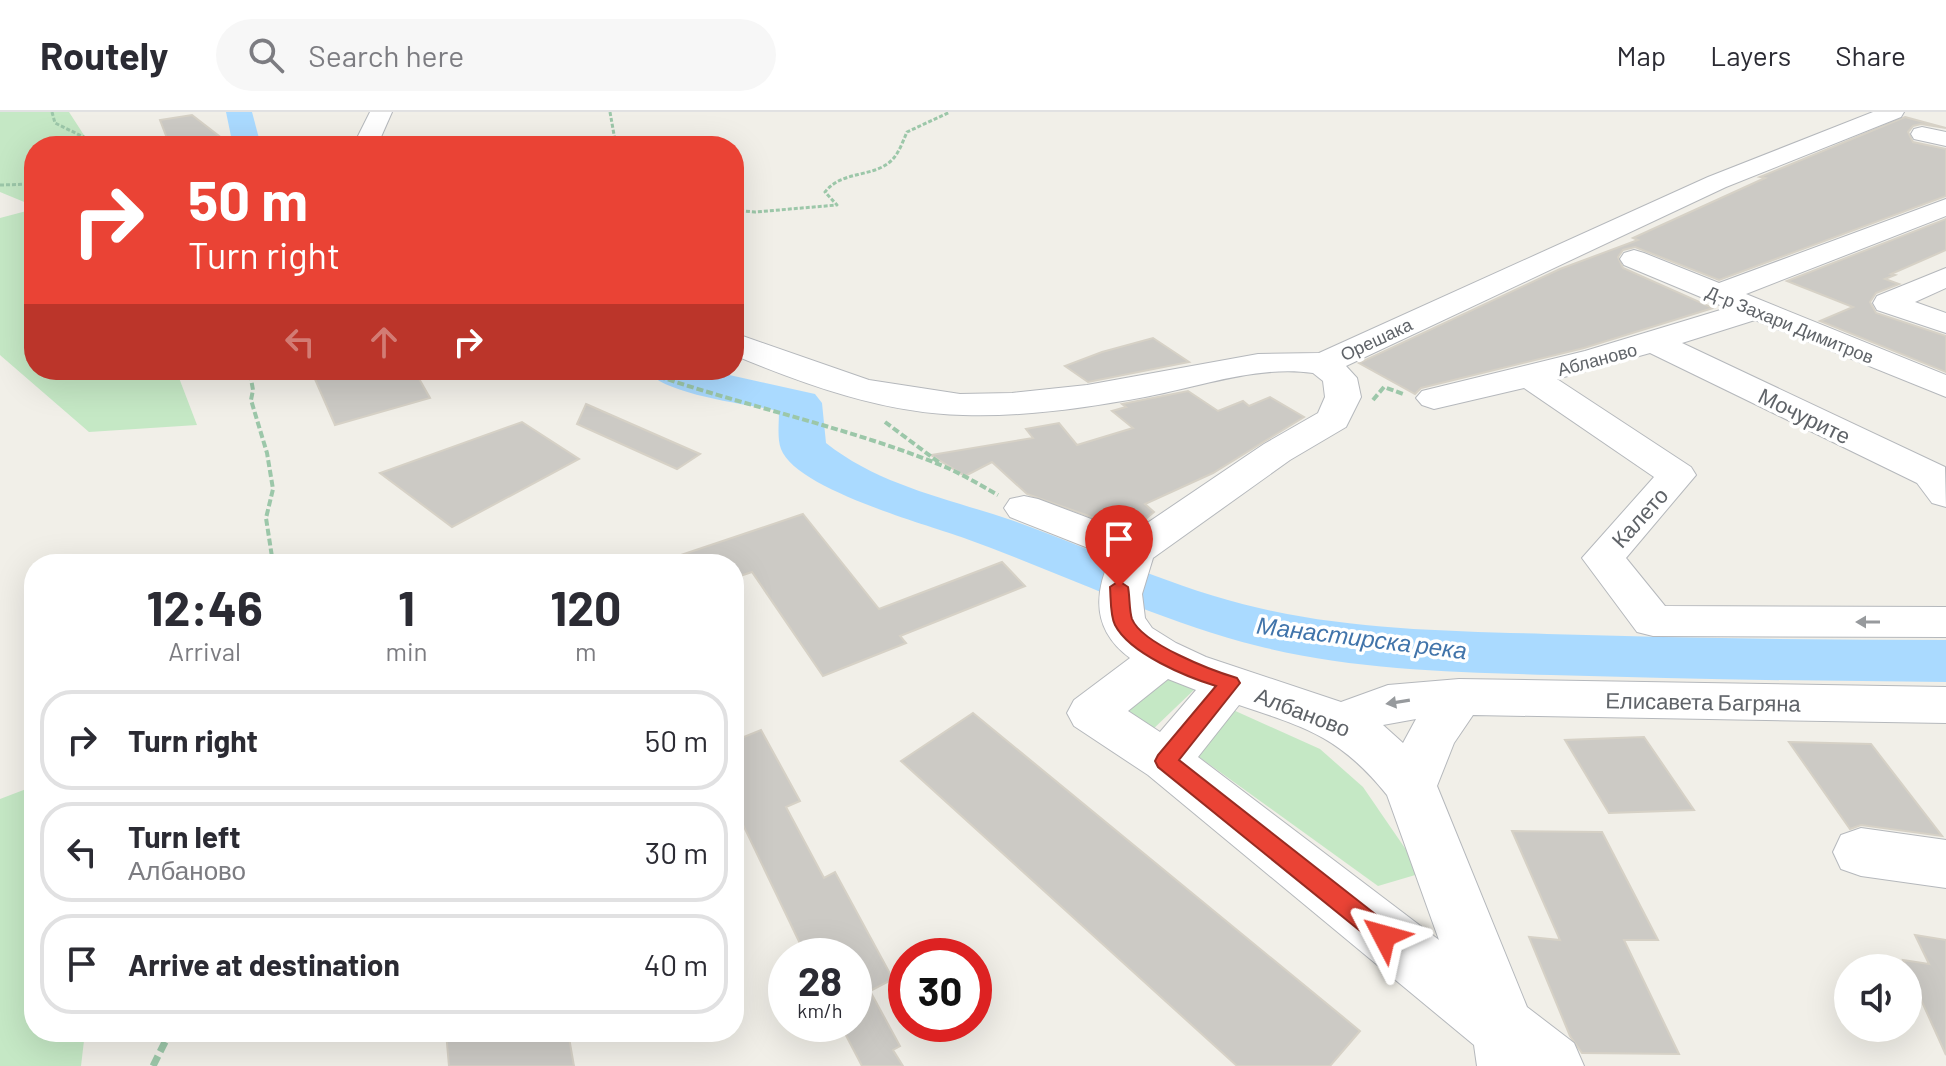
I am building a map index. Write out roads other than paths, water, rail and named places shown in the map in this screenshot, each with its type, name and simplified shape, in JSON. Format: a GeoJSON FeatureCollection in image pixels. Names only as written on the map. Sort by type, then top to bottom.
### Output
{"type":"FeatureCollection","features":[{"type":"Feature","properties":{"kind":"street"},"geometry":{"type":"LineString","coordinates":[[370,136],[381,112]]}},
{"type":"Feature","properties":{"kind":"street","name":"Орешака"},"geometry":{"type":"LineString","coordinates":[[744,347],[777,362],[880,391],[934,402],[991,405],[1142,387],[1279,360],[1304,359],[1323,364],[1717,182],[1893,112]]}},
{"type":"Feature","properties":{"kind":"street"},"geometry":{"type":"LineString","coordinates":[[1922,134],[1946,139]]}},
{"type":"Feature","properties":{"kind":"street"},"geometry":{"type":"LineString","coordinates":[[1718,294],[1946,207]]}},
{"type":"Feature","properties":{"kind":"street","name":"Д-р Захари Димитров"},"geometry":{"type":"LineString","coordinates":[[1634,259],[1946,387]]}},
{"type":"Feature","properties":{"kind":"street"},"geometry":{"type":"LineString","coordinates":[[1946,277],[1888,303],[1946,324]]}},
{"type":"Feature","properties":{"kind":"street","name":"Абланово"},"geometry":{"type":"LineString","coordinates":[[1434,398],[1531,377],[1655,343],[1756,309]]}},
{"type":"Feature","properties":{"kind":"street","name":"Мочурите"},"geometry":{"type":"LineString","coordinates":[[1655,343],[1931,475],[1946,495]]}},
{"type":"Feature","properties":{"kind":"street"},"geometry":{"type":"LineString","coordinates":[[1323,364],[1340,378],[1343,397],[1333,419],[1277,452],[1135,551],[1119,587],[1144,640],[1092,713],[1166,761],[1522,1055]]}},
{"type":"Feature","properties":{"kind":"street","name":"Калето"},"geometry":{"type":"LineString","coordinates":[[1531,377],[1677,475],[1603,558],[1653,621],[1946,622]]}},
{"type":"Feature","properties":{"kind":"street"},"geometry":{"type":"LineString","coordinates":[[1024,508],[1135,551]]}},
{"type":"Feature","properties":{"kind":"street","name":"Албаново"},"geometry":{"type":"LineString","coordinates":[[1144,640],[1193,672],[1341,722],[1363,735],[1386,756],[1410,786],[1522,1055]]}},
{"type":"Feature","properties":{"kind":"street"},"geometry":{"type":"LineString","coordinates":[[1166,761],[1230,683]]}},
{"type":"Feature","properties":{"kind":"street"},"geometry":{"type":"LineString","coordinates":[[1410,786],[1431,737],[1459,697]]}},
{"type":"Feature","properties":{"kind":"street","name":"Елисавета Багряна"},"geometry":{"type":"LineString","coordinates":[[1341,722],[1388,703],[1459,697],[1946,705]]}},
{"type":"Feature","properties":{"kind":"street"},"geometry":{"type":"LineString","coordinates":[[1861,852],[1946,864]]}},
{"type":"Feature","properties":{"kind":"waterway","name":"Манастирска река"},"geometry":{"type":"LineString","coordinates":[[239,112],[245,136]]}},
{"type":"Feature","properties":{"kind":"waterway","name":"Манастирска река"},"geometry":{"type":"LineString","coordinates":[[695,380],[800,403],[803,448],[844,477],[869,488],[996,532],[1158,595],[1258,627],[1324,640],[1460,651],[1580,656],[1946,661]]}}]}
